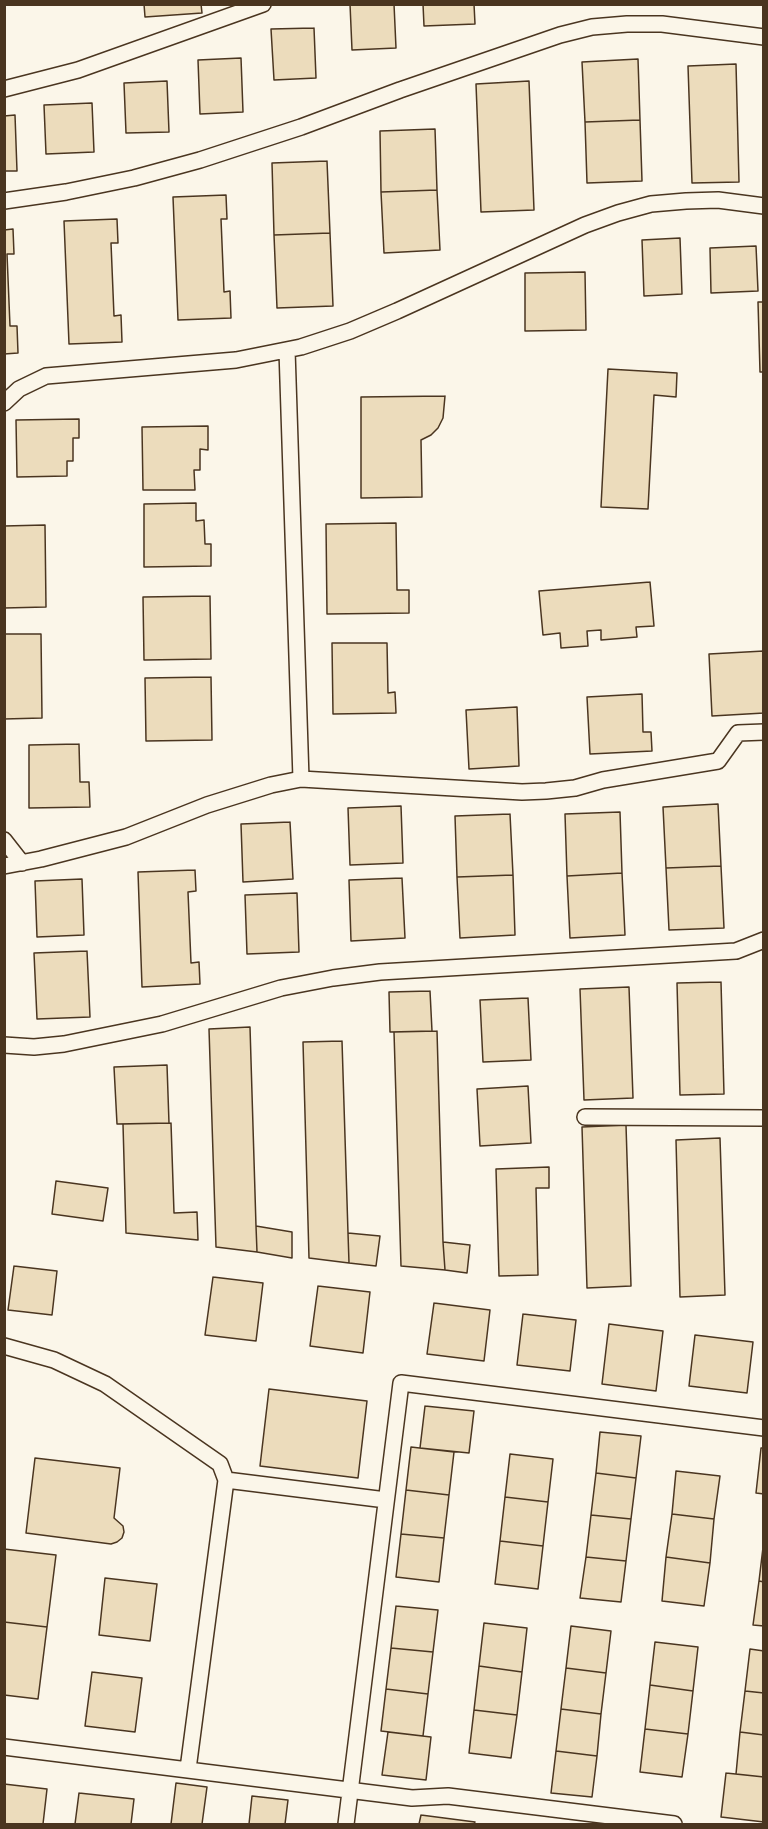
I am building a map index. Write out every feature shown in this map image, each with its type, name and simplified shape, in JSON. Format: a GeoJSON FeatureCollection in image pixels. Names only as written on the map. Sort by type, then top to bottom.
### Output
{"type":"FeatureCollection","features":[{"type":"Feature","properties":{"kind":"lane"},"geometry":{"type":"LineString","coordinates":[[4,89],[78,70],[263,4]]}},
{"type":"Feature","properties":{"kind":"lane"},"geometry":{"type":"LineString","coordinates":[[4,201],[66,192],[134,178],[200,160],[301,127],[400,90],[550,39],[592,27],[662,24],[764,37]]}},
{"type":"Feature","properties":{"kind":"lane"},"geometry":{"type":"LineString","coordinates":[[4,403],[19,389],[46,376],[236,360],[287,350],[350,331],[585,225],[651,204],[718,200],[764,206]]}},
{"type":"Feature","properties":{"kind":"lane"},"geometry":{"type":"LineString","coordinates":[[287,350],[301,779]]}},
{"type":"Feature","properties":{"kind":"lane"},"geometry":{"type":"LineString","coordinates":[[4,866],[115,840],[207,805],[271,785],[301,779],[522,792],[546,791],[575,788],[603,780],[718,760],[738,734],[764,732]]}},
{"type":"Feature","properties":{"kind":"lane"},"geometry":{"type":"LineString","coordinates":[[4,840],[22,863]]}},
{"type":"Feature","properties":{"kind":"lane"},"geometry":{"type":"LineString","coordinates":[[4,1045],[34,1047],[64,1044],[151,1027],[281,988],[333,978],[380,972],[736,951],[764,940]]}},
{"type":"Feature","properties":{"kind":"lane"},"geometry":{"type":"LineString","coordinates":[[585,1117],[764,1118]]}},
{"type":"Feature","properties":{"kind":"lane"},"geometry":{"type":"LineString","coordinates":[[4,1346],[54,1360],[105,1384],[220,1464],[226,1480],[188,1769]]}},
{"type":"Feature","properties":{"kind":"lane"},"geometry":{"type":"LineString","coordinates":[[346,1824],[401,1383],[764,1428]]}},
{"type":"Feature","properties":{"kind":"lane"},"geometry":{"type":"LineString","coordinates":[[226,1480],[386,1500]]}},
{"type":"Feature","properties":{"kind":"lane"},"geometry":{"type":"LineString","coordinates":[[4,1747],[412,1798],[448,1796],[674,1824]]}},
{"type":"Feature","properties":{"kind":"building"},"geometry":{"type":"Polygon","coordinates":[[[144,4],[201,4],[202,13],[145,17],[144,4]]]}},
{"type":"Feature","properties":{"kind":"building"},"geometry":{"type":"Polygon","coordinates":[[[350,4],[394,4],[396,48],[352,50],[350,4]]]}},
{"type":"Feature","properties":{"kind":"building"},"geometry":{"type":"Polygon","coordinates":[[[423,4],[474,4],[475,24],[424,26],[423,4]]]}},
{"type":"Feature","properties":{"kind":"building"},"geometry":{"type":"Polygon","coordinates":[[[314,28],[316,78],[274,80],[271,29],[314,28]]]}},
{"type":"Feature","properties":{"kind":"building"},"geometry":{"type":"Polygon","coordinates":[[[241,58],[243,112],[200,114],[198,60],[241,58]]]}},
{"type":"Feature","properties":{"kind":"building"},"geometry":{"type":"Polygon","coordinates":[[[638,59],[640,120],[585,122],[582,62],[638,59]]]}},
{"type":"Feature","properties":{"kind":"building"},"geometry":{"type":"Polygon","coordinates":[[[736,64],[739,182],[692,183],[688,66],[736,64]]]}},
{"type":"Feature","properties":{"kind":"building"},"geometry":{"type":"Polygon","coordinates":[[[167,81],[169,132],[126,133],[124,83],[167,81]]]}},
{"type":"Feature","properties":{"kind":"building"},"geometry":{"type":"Polygon","coordinates":[[[529,81],[534,210],[481,212],[476,84],[529,81]]]}},
{"type":"Feature","properties":{"kind":"building"},"geometry":{"type":"Polygon","coordinates":[[[92,103],[94,152],[46,154],[44,105],[92,103]]]}},
{"type":"Feature","properties":{"kind":"building"},"geometry":{"type":"Polygon","coordinates":[[[15,115],[17,171],[4,171],[4,116],[15,115]]]}},
{"type":"Feature","properties":{"kind":"building"},"geometry":{"type":"Polygon","coordinates":[[[640,120],[642,181],[587,183],[585,122],[640,120]]]}},
{"type":"Feature","properties":{"kind":"building"},"geometry":{"type":"Polygon","coordinates":[[[435,129],[437,190],[381,192],[380,131],[435,129]]]}},
{"type":"Feature","properties":{"kind":"building"},"geometry":{"type":"Polygon","coordinates":[[[327,161],[330,233],[274,235],[272,163],[327,161]]]}},
{"type":"Feature","properties":{"kind":"building"},"geometry":{"type":"Polygon","coordinates":[[[437,190],[440,250],[384,253],[381,192],[437,190]]]}},
{"type":"Feature","properties":{"kind":"building"},"geometry":{"type":"Polygon","coordinates":[[[226,195],[227,219],[221,219],[224,292],[230,291],[231,318],[178,320],[173,197],[226,195]]]}},
{"type":"Feature","properties":{"kind":"building"},"geometry":{"type":"Polygon","coordinates":[[[117,219],[118,243],[111,243],[114,316],[121,315],[122,342],[69,344],[64,221],[117,219]]]}},
{"type":"Feature","properties":{"kind":"building"},"geometry":{"type":"Polygon","coordinates":[[[13,229],[14,254],[7,254],[10,326],[17,326],[18,353],[4,354],[4,230],[13,229]]]}},
{"type":"Feature","properties":{"kind":"building"},"geometry":{"type":"Polygon","coordinates":[[[330,233],[333,306],[277,308],[274,235],[330,233]]]}},
{"type":"Feature","properties":{"kind":"building"},"geometry":{"type":"Polygon","coordinates":[[[680,238],[682,294],[644,296],[642,240],[680,238]]]}},
{"type":"Feature","properties":{"kind":"building"},"geometry":{"type":"Polygon","coordinates":[[[756,246],[758,291],[711,293],[710,248],[756,246]]]}},
{"type":"Feature","properties":{"kind":"building"},"geometry":{"type":"Polygon","coordinates":[[[585,272],[586,330],[525,331],[525,273],[585,272]]]}},
{"type":"Feature","properties":{"kind":"building"},"geometry":{"type":"Polygon","coordinates":[[[758,302],[764,302],[764,372],[760,372],[758,302]]]}},
{"type":"Feature","properties":{"kind":"building"},"geometry":{"type":"Polygon","coordinates":[[[608,369],[677,373],[676,397],[654,395],[648,509],[601,507],[608,369]]]}},
{"type":"Feature","properties":{"kind":"building"},"geometry":{"type":"Polygon","coordinates":[[[445,396],[443,418],[438,428],[421,440],[422,497],[361,498],[361,397],[445,396]]]}},
{"type":"Feature","properties":{"kind":"building"},"geometry":{"type":"Polygon","coordinates":[[[79,419],[79,438],[73,438],[73,461],[67,461],[67,476],[17,477],[16,420],[79,419]]]}},
{"type":"Feature","properties":{"kind":"building"},"geometry":{"type":"Polygon","coordinates":[[[208,426],[208,450],[200,449],[200,470],[194,470],[195,490],[143,490],[142,427],[208,426]]]}},
{"type":"Feature","properties":{"kind":"building"},"geometry":{"type":"Polygon","coordinates":[[[196,503],[196,521],[204,520],[205,544],[211,544],[211,566],[144,567],[144,504],[196,503]]]}},
{"type":"Feature","properties":{"kind":"building"},"geometry":{"type":"Polygon","coordinates":[[[396,523],[397,590],[409,590],[409,613],[327,614],[326,524],[396,523]]]}},
{"type":"Feature","properties":{"kind":"building"},"geometry":{"type":"Polygon","coordinates":[[[45,525],[46,607],[4,608],[4,526],[45,525]]]}},
{"type":"Feature","properties":{"kind":"building"},"geometry":{"type":"Polygon","coordinates":[[[650,582],[654,626],[636,627],[637,637],[601,640],[601,630],[587,631],[588,646],[561,648],[560,633],[543,635],[539,591],[650,582]]]}},
{"type":"Feature","properties":{"kind":"building"},"geometry":{"type":"Polygon","coordinates":[[[210,596],[211,659],[144,660],[143,597],[210,596]]]}},
{"type":"Feature","properties":{"kind":"building"},"geometry":{"type":"Polygon","coordinates":[[[4,634],[41,634],[42,718],[4,719],[4,634]]]}},
{"type":"Feature","properties":{"kind":"building"},"geometry":{"type":"Polygon","coordinates":[[[332,643],[387,643],[388,693],[395,692],[396,713],[333,714],[332,643]]]}},
{"type":"Feature","properties":{"kind":"building"},"geometry":{"type":"Polygon","coordinates":[[[764,651],[764,713],[712,716],[709,654],[764,651]]]}},
{"type":"Feature","properties":{"kind":"building"},"geometry":{"type":"Polygon","coordinates":[[[211,677],[212,740],[146,741],[145,678],[211,677]]]}},
{"type":"Feature","properties":{"kind":"building"},"geometry":{"type":"Polygon","coordinates":[[[642,694],[643,732],[651,732],[652,751],[590,754],[587,697],[642,694]]]}},
{"type":"Feature","properties":{"kind":"building"},"geometry":{"type":"Polygon","coordinates":[[[517,707],[519,766],[469,769],[466,710],[517,707]]]}},
{"type":"Feature","properties":{"kind":"building"},"geometry":{"type":"Polygon","coordinates":[[[79,744],[80,782],[89,782],[90,807],[29,808],[29,745],[79,744]]]}},
{"type":"Feature","properties":{"kind":"building"},"geometry":{"type":"Polygon","coordinates":[[[718,804],[721,866],[666,868],[663,807],[718,804]]]}},
{"type":"Feature","properties":{"kind":"building"},"geometry":{"type":"Polygon","coordinates":[[[401,806],[403,863],[350,865],[348,808],[401,806]]]}},
{"type":"Feature","properties":{"kind":"building"},"geometry":{"type":"Polygon","coordinates":[[[620,812],[622,873],[567,876],[565,814],[620,812]]]}},
{"type":"Feature","properties":{"kind":"building"},"geometry":{"type":"Polygon","coordinates":[[[510,814],[513,875],[457,877],[455,816],[510,814]]]}},
{"type":"Feature","properties":{"kind":"building"},"geometry":{"type":"Polygon","coordinates":[[[290,822],[293,879],[243,882],[241,824],[290,822]]]}},
{"type":"Feature","properties":{"kind":"building"},"geometry":{"type":"Polygon","coordinates":[[[721,866],[724,928],[669,930],[666,868],[721,866]]]}},
{"type":"Feature","properties":{"kind":"building"},"geometry":{"type":"Polygon","coordinates":[[[195,870],[196,891],[188,892],[191,963],[199,962],[200,984],[142,987],[138,872],[195,870]]]}},
{"type":"Feature","properties":{"kind":"building"},"geometry":{"type":"Polygon","coordinates":[[[622,873],[625,935],[570,938],[567,876],[622,873]]]}},
{"type":"Feature","properties":{"kind":"building"},"geometry":{"type":"Polygon","coordinates":[[[513,875],[515,935],[460,938],[457,877],[513,875]]]}},
{"type":"Feature","properties":{"kind":"building"},"geometry":{"type":"Polygon","coordinates":[[[402,878],[405,938],[351,941],[349,880],[402,878]]]}},
{"type":"Feature","properties":{"kind":"building"},"geometry":{"type":"Polygon","coordinates":[[[82,879],[84,935],[37,937],[35,881],[82,879]]]}},
{"type":"Feature","properties":{"kind":"building"},"geometry":{"type":"Polygon","coordinates":[[[297,893],[299,952],[247,954],[245,895],[297,893]]]}},
{"type":"Feature","properties":{"kind":"building"},"geometry":{"type":"Polygon","coordinates":[[[87,951],[90,1017],[37,1019],[34,953],[87,951]]]}},
{"type":"Feature","properties":{"kind":"building"},"geometry":{"type":"Polygon","coordinates":[[[721,982],[724,1094],[680,1095],[677,983],[721,982]]]}},
{"type":"Feature","properties":{"kind":"building"},"geometry":{"type":"Polygon","coordinates":[[[629,987],[633,1098],[584,1100],[580,989],[629,987]]]}},
{"type":"Feature","properties":{"kind":"building"},"geometry":{"type":"Polygon","coordinates":[[[430,991],[432,1031],[390,1032],[389,992],[430,991]]]}},
{"type":"Feature","properties":{"kind":"building"},"geometry":{"type":"Polygon","coordinates":[[[528,998],[531,1060],[483,1062],[480,1000],[528,998]]]}},
{"type":"Feature","properties":{"kind":"building"},"geometry":{"type":"Polygon","coordinates":[[[250,1027],[257,1252],[216,1247],[209,1029],[250,1027]]]}},
{"type":"Feature","properties":{"kind":"building"},"geometry":{"type":"Polygon","coordinates":[[[437,1031],[445,1270],[401,1266],[394,1032],[437,1031]]]}},
{"type":"Feature","properties":{"kind":"building"},"geometry":{"type":"Polygon","coordinates":[[[342,1041],[349,1263],[309,1258],[303,1042],[342,1041]]]}},
{"type":"Feature","properties":{"kind":"building"},"geometry":{"type":"Polygon","coordinates":[[[167,1065],[169,1123],[117,1124],[114,1067],[167,1065]]]}},
{"type":"Feature","properties":{"kind":"building"},"geometry":{"type":"Polygon","coordinates":[[[528,1086],[531,1143],[480,1146],[477,1089],[528,1086]]]}},
{"type":"Feature","properties":{"kind":"building"},"geometry":{"type":"Polygon","coordinates":[[[171,1123],[174,1213],[197,1212],[198,1240],[126,1233],[123,1124],[171,1123]]]}},
{"type":"Feature","properties":{"kind":"building"},"geometry":{"type":"Polygon","coordinates":[[[626,1125],[631,1286],[587,1288],[582,1127],[626,1125]]]}},
{"type":"Feature","properties":{"kind":"building"},"geometry":{"type":"Polygon","coordinates":[[[720,1138],[725,1295],[680,1297],[676,1140],[720,1138]]]}},
{"type":"Feature","properties":{"kind":"building"},"geometry":{"type":"Polygon","coordinates":[[[549,1167],[549,1188],[536,1188],[538,1275],[499,1276],[496,1169],[549,1167]]]}},
{"type":"Feature","properties":{"kind":"building"},"geometry":{"type":"Polygon","coordinates":[[[56,1181],[108,1188],[103,1221],[52,1214],[56,1181]]]}},
{"type":"Feature","properties":{"kind":"building"},"geometry":{"type":"Polygon","coordinates":[[[256,1226],[292,1232],[292,1258],[257,1252],[256,1226]]]}},
{"type":"Feature","properties":{"kind":"building"},"geometry":{"type":"Polygon","coordinates":[[[348,1233],[380,1236],[376,1266],[349,1263],[348,1233]]]}},
{"type":"Feature","properties":{"kind":"building"},"geometry":{"type":"Polygon","coordinates":[[[443,1242],[470,1245],[467,1273],[445,1270],[443,1242]]]}},
{"type":"Feature","properties":{"kind":"building"},"geometry":{"type":"Polygon","coordinates":[[[14,1266],[57,1271],[52,1315],[8,1310],[14,1266]]]}},
{"type":"Feature","properties":{"kind":"building"},"geometry":{"type":"Polygon","coordinates":[[[213,1277],[263,1283],[256,1341],[205,1335],[213,1277]]]}},
{"type":"Feature","properties":{"kind":"building"},"geometry":{"type":"Polygon","coordinates":[[[318,1286],[370,1292],[363,1353],[310,1346],[318,1286]]]}},
{"type":"Feature","properties":{"kind":"building"},"geometry":{"type":"Polygon","coordinates":[[[434,1303],[490,1310],[484,1361],[427,1354],[434,1303]]]}},
{"type":"Feature","properties":{"kind":"building"},"geometry":{"type":"Polygon","coordinates":[[[523,1314],[576,1320],[570,1371],[517,1365],[523,1314]]]}},
{"type":"Feature","properties":{"kind":"building"},"geometry":{"type":"Polygon","coordinates":[[[609,1324],[663,1331],[656,1391],[602,1384],[609,1324]]]}},
{"type":"Feature","properties":{"kind":"building"},"geometry":{"type":"Polygon","coordinates":[[[695,1335],[753,1342],[747,1393],[689,1386],[695,1335]]]}},
{"type":"Feature","properties":{"kind":"building"},"geometry":{"type":"Polygon","coordinates":[[[269,1389],[367,1401],[358,1478],[260,1466],[269,1389]]]}},
{"type":"Feature","properties":{"kind":"building"},"geometry":{"type":"Polygon","coordinates":[[[425,1406],[474,1411],[469,1453],[420,1448],[425,1406]]]}},
{"type":"Feature","properties":{"kind":"building"},"geometry":{"type":"Polygon","coordinates":[[[600,1432],[641,1436],[636,1478],[596,1473],[600,1432]]]}},
{"type":"Feature","properties":{"kind":"building"},"geometry":{"type":"Polygon","coordinates":[[[411,1447],[454,1452],[449,1495],[406,1490],[411,1447]]]}},
{"type":"Feature","properties":{"kind":"building"},"geometry":{"type":"Polygon","coordinates":[[[761,1448],[764,1448],[764,1494],[756,1493],[761,1448]]]}},
{"type":"Feature","properties":{"kind":"building"},"geometry":{"type":"Polygon","coordinates":[[[510,1454],[553,1459],[548,1502],[505,1497],[510,1454]]]}},
{"type":"Feature","properties":{"kind":"building"},"geometry":{"type":"Polygon","coordinates":[[[35,1458],[120,1468],[114,1518],[123,1526],[122,1538],[111,1544],[26,1533],[35,1458]]]}},
{"type":"Feature","properties":{"kind":"building"},"geometry":{"type":"Polygon","coordinates":[[[676,1471],[720,1476],[714,1519],[672,1514],[676,1471]]]}},
{"type":"Feature","properties":{"kind":"building"},"geometry":{"type":"Polygon","coordinates":[[[596,1473],[636,1478],[631,1519],[591,1515],[596,1473]]]}},
{"type":"Feature","properties":{"kind":"building"},"geometry":{"type":"Polygon","coordinates":[[[406,1490],[449,1495],[444,1538],[401,1534],[406,1490]]]}},
{"type":"Feature","properties":{"kind":"building"},"geometry":{"type":"Polygon","coordinates":[[[505,1497],[548,1502],[543,1546],[500,1541],[505,1497]]]}},
{"type":"Feature","properties":{"kind":"building"},"geometry":{"type":"Polygon","coordinates":[[[672,1514],[714,1519],[710,1563],[666,1557],[672,1514]]]}},
{"type":"Feature","properties":{"kind":"building"},"geometry":{"type":"Polygon","coordinates":[[[591,1515],[631,1519],[626,1561],[586,1557],[591,1515]]]}},
{"type":"Feature","properties":{"kind":"building"},"geometry":{"type":"Polygon","coordinates":[[[401,1534],[444,1538],[439,1582],[396,1577],[401,1534]]]}},
{"type":"Feature","properties":{"kind":"building"},"geometry":{"type":"Polygon","coordinates":[[[764,1539],[764,1582],[759,1581],[764,1539]]]}},
{"type":"Feature","properties":{"kind":"building"},"geometry":{"type":"Polygon","coordinates":[[[500,1541],[543,1546],[538,1589],[495,1584],[500,1541]]]}},
{"type":"Feature","properties":{"kind":"building"},"geometry":{"type":"Polygon","coordinates":[[[4,1549],[56,1555],[47,1627],[4,1622],[4,1549]]]}},
{"type":"Feature","properties":{"kind":"building"},"geometry":{"type":"Polygon","coordinates":[[[586,1557],[626,1561],[621,1602],[580,1598],[586,1557]]]}},
{"type":"Feature","properties":{"kind":"building"},"geometry":{"type":"Polygon","coordinates":[[[666,1557],[710,1563],[704,1606],[662,1601],[666,1557]]]}},
{"type":"Feature","properties":{"kind":"building"},"geometry":{"type":"Polygon","coordinates":[[[105,1578],[157,1584],[150,1641],[99,1635],[105,1578]]]}},
{"type":"Feature","properties":{"kind":"building"},"geometry":{"type":"Polygon","coordinates":[[[759,1581],[764,1582],[764,1626],[753,1625],[759,1581]]]}},
{"type":"Feature","properties":{"kind":"building"},"geometry":{"type":"Polygon","coordinates":[[[396,1606],[438,1610],[433,1652],[391,1648],[396,1606]]]}},
{"type":"Feature","properties":{"kind":"building"},"geometry":{"type":"Polygon","coordinates":[[[4,1622],[47,1627],[38,1699],[4,1695],[4,1622]]]}},
{"type":"Feature","properties":{"kind":"building"},"geometry":{"type":"Polygon","coordinates":[[[484,1623],[527,1628],[522,1672],[479,1666],[484,1623]]]}},
{"type":"Feature","properties":{"kind":"building"},"geometry":{"type":"Polygon","coordinates":[[[571,1626],[611,1631],[606,1673],[566,1668],[571,1626]]]}},
{"type":"Feature","properties":{"kind":"building"},"geometry":{"type":"Polygon","coordinates":[[[655,1642],[698,1647],[693,1691],[650,1685],[655,1642]]]}},
{"type":"Feature","properties":{"kind":"building"},"geometry":{"type":"Polygon","coordinates":[[[391,1648],[433,1652],[428,1694],[386,1689],[391,1648]]]}},
{"type":"Feature","properties":{"kind":"building"},"geometry":{"type":"Polygon","coordinates":[[[750,1649],[764,1651],[764,1693],[745,1691],[750,1649]]]}},
{"type":"Feature","properties":{"kind":"building"},"geometry":{"type":"Polygon","coordinates":[[[479,1666],[522,1672],[517,1715],[474,1710],[479,1666]]]}},
{"type":"Feature","properties":{"kind":"building"},"geometry":{"type":"Polygon","coordinates":[[[566,1668],[606,1673],[601,1714],[561,1709],[566,1668]]]}},
{"type":"Feature","properties":{"kind":"building"},"geometry":{"type":"Polygon","coordinates":[[[92,1672],[142,1678],[135,1732],[85,1726],[92,1672]]]}},
{"type":"Feature","properties":{"kind":"building"},"geometry":{"type":"Polygon","coordinates":[[[650,1685],[693,1691],[688,1734],[645,1729],[650,1685]]]}},
{"type":"Feature","properties":{"kind":"building"},"geometry":{"type":"Polygon","coordinates":[[[386,1689],[428,1694],[423,1736],[381,1731],[386,1689]]]}},
{"type":"Feature","properties":{"kind":"building"},"geometry":{"type":"Polygon","coordinates":[[[745,1691],[764,1693],[764,1735],[740,1732],[745,1691]]]}},
{"type":"Feature","properties":{"kind":"building"},"geometry":{"type":"Polygon","coordinates":[[[561,1709],[601,1714],[597,1756],[556,1751],[561,1709]]]}},
{"type":"Feature","properties":{"kind":"building"},"geometry":{"type":"Polygon","coordinates":[[[474,1710],[517,1715],[511,1758],[469,1753],[474,1710]]]}},
{"type":"Feature","properties":{"kind":"building"},"geometry":{"type":"Polygon","coordinates":[[[645,1729],[688,1734],[682,1777],[640,1772],[645,1729]]]}},
{"type":"Feature","properties":{"kind":"building"},"geometry":{"type":"Polygon","coordinates":[[[388,1732],[431,1737],[426,1780],[382,1775],[388,1732]]]}},
{"type":"Feature","properties":{"kind":"building"},"geometry":{"type":"Polygon","coordinates":[[[740,1732],[764,1735],[764,1777],[736,1774],[740,1732]]]}},
{"type":"Feature","properties":{"kind":"building"},"geometry":{"type":"Polygon","coordinates":[[[556,1751],[597,1756],[592,1797],[551,1793],[556,1751]]]}},
{"type":"Feature","properties":{"kind":"building"},"geometry":{"type":"Polygon","coordinates":[[[726,1773],[764,1777],[764,1822],[721,1817],[726,1773]]]}},
{"type":"Feature","properties":{"kind":"building"},"geometry":{"type":"Polygon","coordinates":[[[176,1783],[207,1787],[202,1824],[171,1824],[176,1783]]]}},
{"type":"Feature","properties":{"kind":"building"},"geometry":{"type":"Polygon","coordinates":[[[4,1784],[47,1789],[43,1824],[4,1824],[4,1784]]]}},
{"type":"Feature","properties":{"kind":"building"},"geometry":{"type":"Polygon","coordinates":[[[79,1793],[134,1799],[131,1824],[75,1824],[79,1793]]]}},
{"type":"Feature","properties":{"kind":"building"},"geometry":{"type":"Polygon","coordinates":[[[252,1796],[288,1800],[285,1824],[249,1824],[252,1796]]]}},
{"type":"Feature","properties":{"kind":"building"},"geometry":{"type":"Polygon","coordinates":[[[421,1815],[475,1822],[474,1824],[419,1824],[421,1815]]]}}]}
